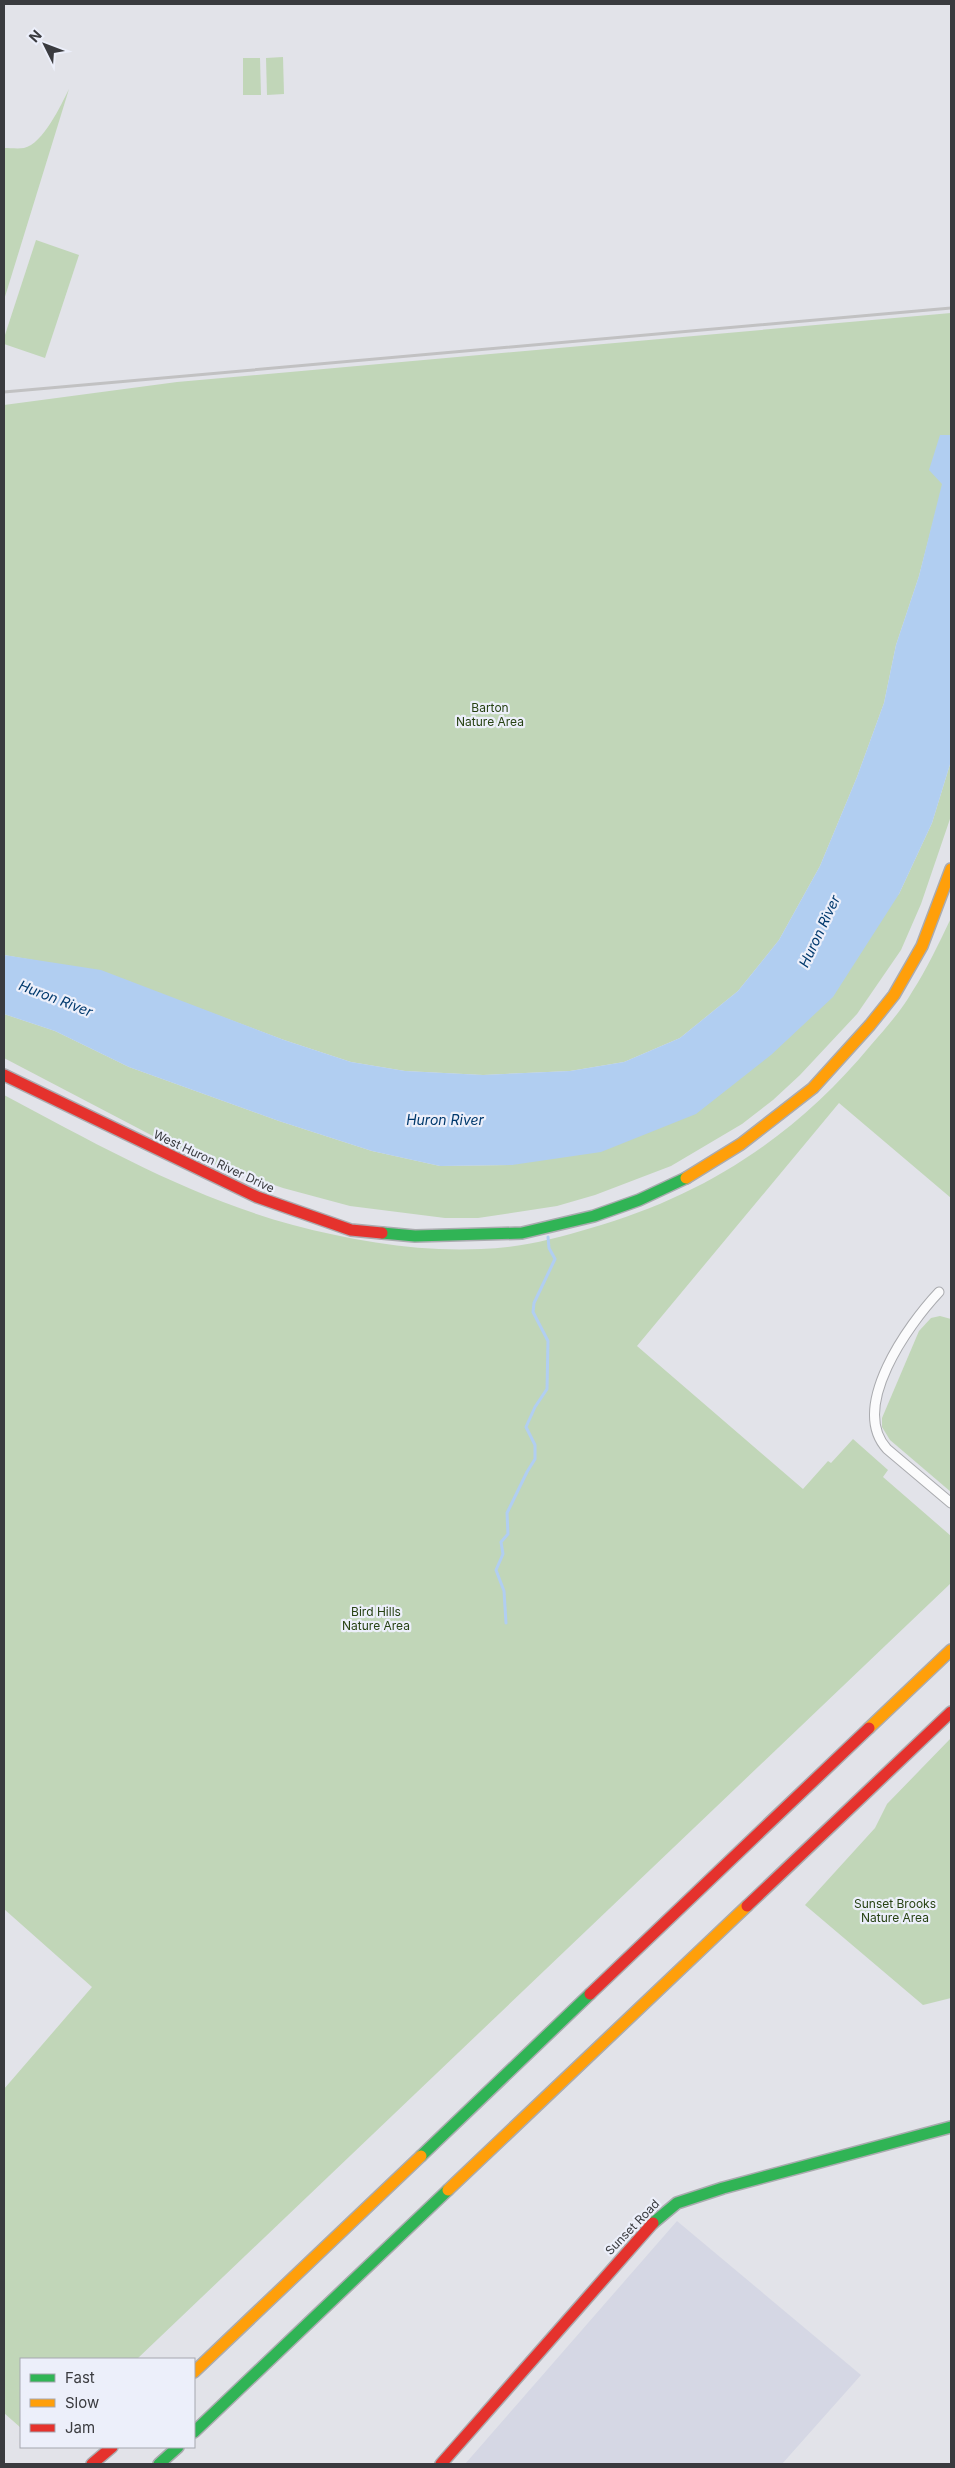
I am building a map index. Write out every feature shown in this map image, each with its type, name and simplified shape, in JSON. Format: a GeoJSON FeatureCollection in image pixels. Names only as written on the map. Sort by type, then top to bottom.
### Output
{"type":"FeatureCollection","features":[{"type":"Feature","properties":{"kind":"main road","name":"West Huron River Drive"},"geometry":{"type":"LineString","coordinates":[[4,1075],[257,1198],[352,1230],[414,1236],[522,1233],[594,1216],[639,1200],[696,1173],[741,1144],[795,1104],[830,1070],[894,995],[922,946],[951,869]]}},
{"type":"Feature","properties":{"kind":"main road"},"geometry":{"type":"LineString","coordinates":[[195,2371],[951,1650]]}},
{"type":"Feature","properties":{"kind":"main road"},"geometry":{"type":"LineString","coordinates":[[195,2431],[951,1712]]}},
{"type":"Feature","properties":{"kind":"main road","name":"Sunset Road"},"geometry":{"type":"LineString","coordinates":[[441,2464],[622,2257],[667,2209],[682,2201],[723,2188],[951,2127]]}},
{"type":"Feature","properties":{"kind":"main road"},"geometry":{"type":"LineString","coordinates":[[92,2464],[111,2448]]}},
{"type":"Feature","properties":{"kind":"main road"},"geometry":{"type":"LineString","coordinates":[[159,2464],[177,2448]]}},
{"type":"Feature","properties":{"kind":"street"},"geometry":{"type":"LineString","coordinates":[[939,1292],[899,1342],[877,1394],[874,1424],[878,1440],[951,1503]]}},
{"type":"Feature","properties":{"kind":"shaded area"},"geometry":{"type":"Polygon","coordinates":[[[677,2221],[861,2375],[782,2464],[465,2464],[677,2221]]]}},
{"type":"Feature","properties":{"kind":"green space"},"geometry":{"type":"Polygon","coordinates":[[[283,57],[284,94],[267,95],[266,58],[283,57]]]}},
{"type":"Feature","properties":{"kind":"green space"},"geometry":{"type":"Polygon","coordinates":[[[243,58],[260,58],[261,95],[243,95],[243,58]]]}},
{"type":"Feature","properties":{"kind":"green space"},"geometry":{"type":"Polygon","coordinates":[[[69,89],[4,300],[4,148],[24,148],[38,139],[51,123],[69,89]]]}},
{"type":"Feature","properties":{"kind":"green space"},"geometry":{"type":"Polygon","coordinates":[[[36,240],[79,255],[45,358],[4,344],[4,338],[36,240]]]}},
{"type":"Feature","properties":{"kind":"green space","name":"Barton Nature Area"},"geometry":{"type":"Polygon","coordinates":[[[951,313],[951,435],[940,435],[943,484],[919,576],[896,645],[884,703],[857,777],[820,866],[779,940],[738,991],[680,1038],[624,1062],[570,1071],[483,1075],[405,1071],[351,1062],[284,1040],[153,991],[50,963],[4,955],[4,405],[177,382],[951,313]]]}},
{"type":"Feature","properties":{"kind":"green space"},"geometry":{"type":"Polygon","coordinates":[[[951,761],[951,816],[921,904],[901,950],[857,1014],[800,1075],[773,1100],[742,1124],[671,1166],[595,1195],[557,1206],[478,1218],[445,1218],[350,1206],[283,1188],[193,1157],[4,1058],[4,1014],[55,1031],[129,1067],[279,1121],[372,1151],[440,1166],[512,1165],[899,894],[932,823],[951,761]]]}},
{"type":"Feature","properties":{"kind":"green space","name":"Bird Hills Nature Area"},"geometry":{"type":"Polygon","coordinates":[[[951,918],[951,1198],[839,1103],[637,1346],[803,1489],[828,1461],[831,1463],[853,1439],[888,1470],[883,1477],[951,1536],[951,1583],[138,2358],[20,2358],[20,2427],[4,2413],[4,2089],[92,1987],[4,1909],[4,1095],[110,1151],[181,1185],[218,1200],[293,1225],[339,1236],[410,1247],[457,1249],[509,1247],[564,1236],[632,1215],[672,1199],[745,1159],[779,1134],[842,1078],[893,1020],[908,999],[933,956],[951,918]]]}},
{"type":"Feature","properties":{"kind":"green space"},"geometry":{"type":"Polygon","coordinates":[[[940,1316],[951,1319],[951,1492],[890,1440],[882,1427],[882,1418],[919,1331],[931,1318],[940,1316]]]}},
{"type":"Feature","properties":{"kind":"green space","name":"Sunset Brooks Nature Area"},"geometry":{"type":"Polygon","coordinates":[[[951,1738],[951,1998],[923,2005],[805,1905],[875,1828],[887,1804],[951,1738]]]}},
{"type":"Feature","properties":{"kind":"water","name":"Huron River"},"geometry":{"type":"Polygon","coordinates":[[[940,435],[951,435],[951,761],[932,823],[899,894],[833,997],[771,1055],[696,1114],[601,1152],[512,1165],[440,1166],[372,1151],[279,1121],[129,1067],[55,1031],[4,1014],[4,955],[101,970],[284,1040],[351,1062],[405,1071],[483,1075],[570,1071],[624,1062],[680,1038],[738,991],[779,940],[820,866],[857,777],[884,703],[896,645],[919,576],[942,484],[929,470],[940,435]]]}},
{"type":"Feature","properties":{"kind":"waterway"},"geometry":{"type":"LineString","coordinates":[[506,1623],[504,1591],[496,1570],[503,1554],[501,1542],[508,1534],[507,1513],[535,1459],[535,1445],[526,1427],[535,1407],[547,1389],[548,1341],[533,1312],[534,1303],[555,1259],[549,1248],[548,1237]]}},
{"type":"Feature","properties":{"kind":"railway"},"geometry":{"type":"LineString","coordinates":[[4,392],[951,308]]}},
{"type":"Feature","properties":{"kind":"traffic: fast"},"geometry":{"type":"LineString","coordinates":[[382,1233],[415,1236],[522,1233],[594,1216],[639,1200],[686,1178]]}},
{"type":"Feature","properties":{"kind":"traffic: fast"},"geometry":{"type":"LineString","coordinates":[[421,2156],[590,1994]]}},
{"type":"Feature","properties":{"kind":"traffic: fast"},"geometry":{"type":"LineString","coordinates":[[653,2223],[677,2203],[723,2188],[951,2127]]}},
{"type":"Feature","properties":{"kind":"traffic: fast"},"geometry":{"type":"LineString","coordinates":[[195,2431],[448,2190]]}},
{"type":"Feature","properties":{"kind":"traffic: fast"},"geometry":{"type":"LineString","coordinates":[[159,2464],[177,2448]]}},
{"type":"Feature","properties":{"kind":"traffic: slow"},"geometry":{"type":"LineString","coordinates":[[686,1178],[741,1144],[813,1088],[870,1025],[894,995],[922,946],[951,869]]}},
{"type":"Feature","properties":{"kind":"traffic: slow"},"geometry":{"type":"LineString","coordinates":[[869,1728],[951,1650]]}},
{"type":"Feature","properties":{"kind":"traffic: slow"},"geometry":{"type":"LineString","coordinates":[[448,2190],[747,1906]]}},
{"type":"Feature","properties":{"kind":"traffic: slow"},"geometry":{"type":"LineString","coordinates":[[195,2371],[421,2156]]}},
{"type":"Feature","properties":{"kind":"traffic: jam"},"geometry":{"type":"LineString","coordinates":[[4,1075],[257,1197],[351,1230],[382,1233]]}},
{"type":"Feature","properties":{"kind":"traffic: jam"},"geometry":{"type":"LineString","coordinates":[[747,1906],[951,1712]]}},
{"type":"Feature","properties":{"kind":"traffic: jam"},"geometry":{"type":"LineString","coordinates":[[590,1994],[869,1728]]}},
{"type":"Feature","properties":{"kind":"traffic: jam"},"geometry":{"type":"LineString","coordinates":[[441,2464],[653,2223]]}},
{"type":"Feature","properties":{"kind":"traffic: jam"},"geometry":{"type":"LineString","coordinates":[[92,2464],[111,2448]]}}]}
